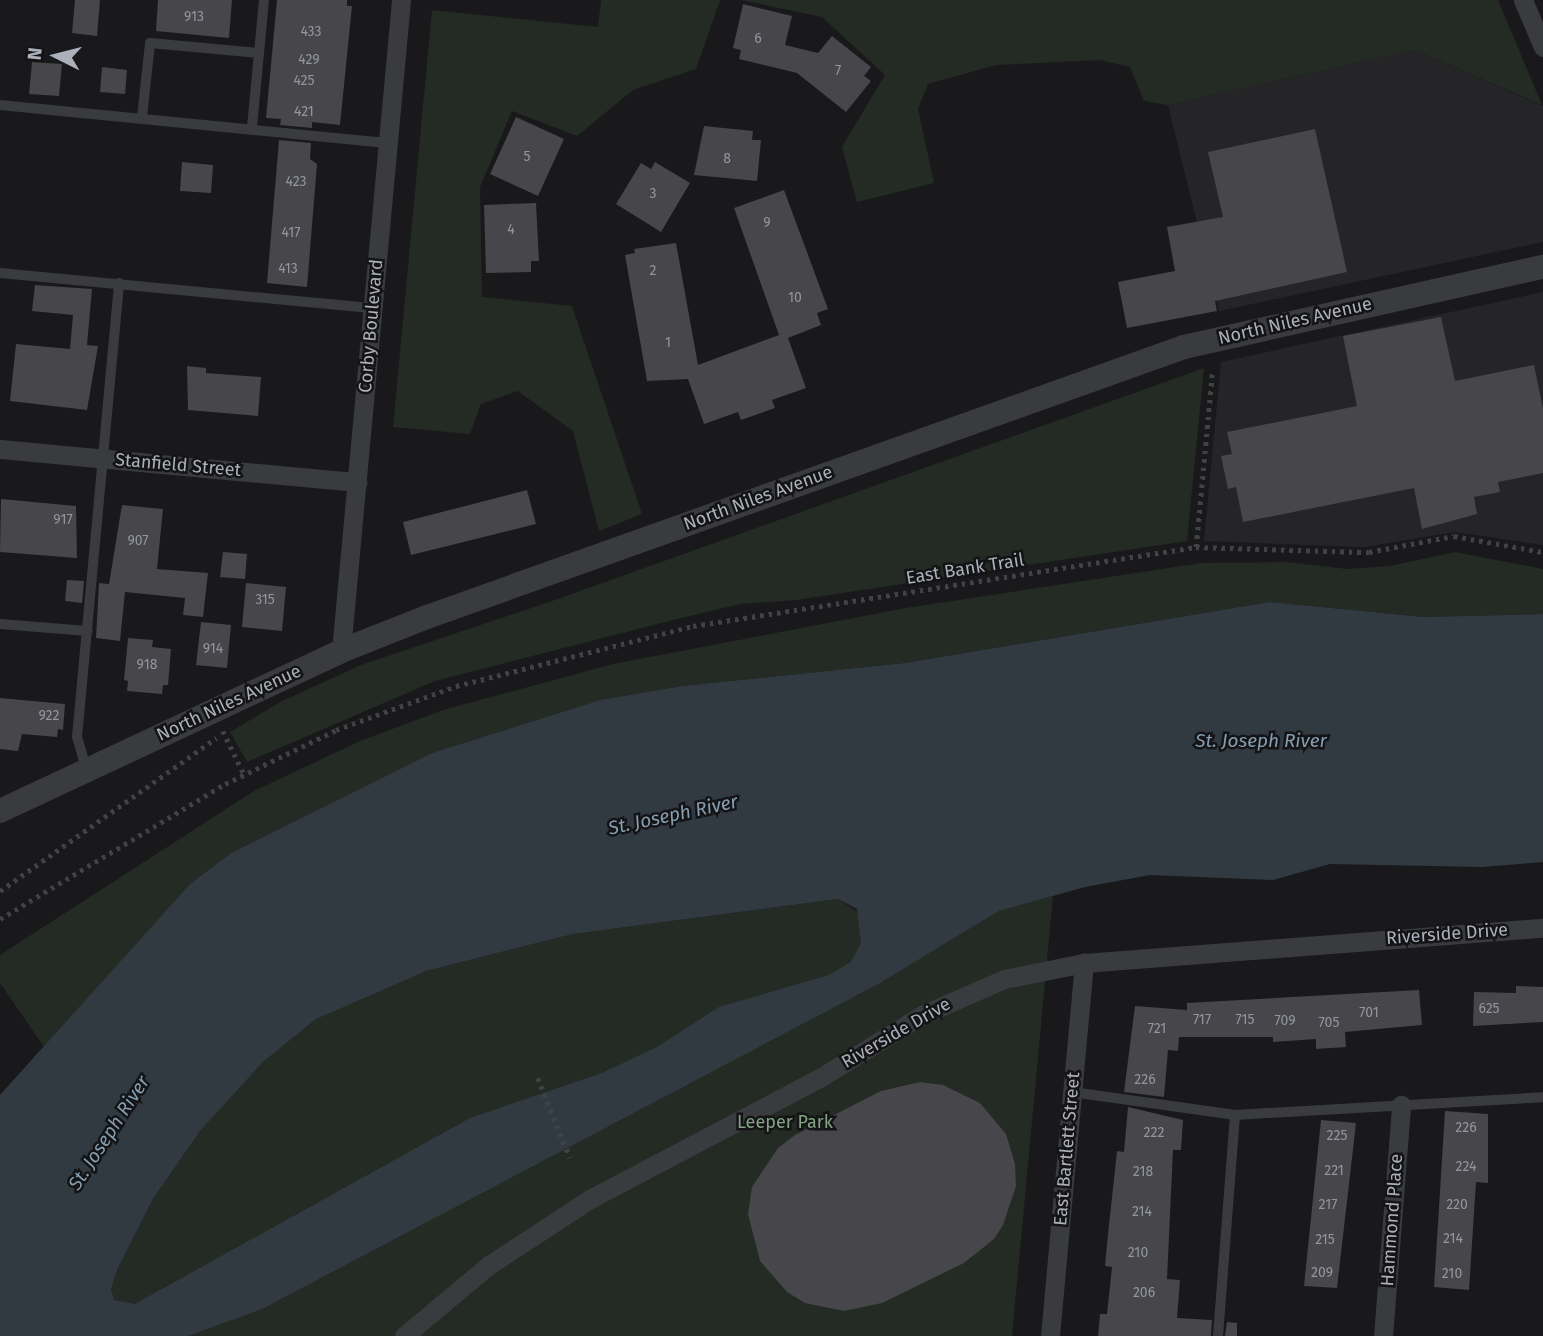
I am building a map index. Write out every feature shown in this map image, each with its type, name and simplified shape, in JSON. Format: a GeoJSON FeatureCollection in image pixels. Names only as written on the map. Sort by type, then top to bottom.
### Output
{"type":"FeatureCollection","features":[{"type":"Feature","properties":{"kind":"street","name":"Corby Boulevard"},"geometry":{"type":"LineString","coordinates":[[341,651],[401,0]]}},
{"type":"Feature","properties":{"kind":"street"},"geometry":{"type":"LineString","coordinates":[[1523,0],[1543,47]]}},
{"type":"Feature","properties":{"kind":"street","name":"North Niles Avenue"},"geometry":{"type":"LineString","coordinates":[[0,811],[341,651],[1184,347],[1543,267]]}},
{"type":"Feature","properties":{"kind":"street","name":"Stanfield Street"},"geometry":{"type":"LineString","coordinates":[[0,449],[357,482]]}},
{"type":"Feature","properties":{"kind":"street","name":"Riverside Drive"},"geometry":{"type":"LineString","coordinates":[[404,1336],[489,1265],[590,1199],[818,1079],[922,1015],[1004,979],[1084,963],[1543,928]]}},
{"type":"Feature","properties":{"kind":"street","name":"East Bartlett Street"},"geometry":{"type":"LineString","coordinates":[[1050,1336],[1084,963]]}},
{"type":"Feature","properties":{"kind":"street","name":"Hammond Place"},"geometry":{"type":"LineString","coordinates":[[1383,1336],[1401,1105]]}},
{"type":"Feature","properties":{"kind":"lane"},"geometry":{"type":"LineString","coordinates":[[252,127],[264,0]]}},
{"type":"Feature","properties":{"kind":"lane"},"geometry":{"type":"LineString","coordinates":[[142,117],[150,43],[259,53]]}},
{"type":"Feature","properties":{"kind":"lane"},"geometry":{"type":"LineString","coordinates":[[0,105],[252,127],[389,143]]}},
{"type":"Feature","properties":{"kind":"lane"},"geometry":{"type":"LineString","coordinates":[[0,273],[373,308]]}},
{"type":"Feature","properties":{"kind":"lane"},"geometry":{"type":"LineString","coordinates":[[87,770],[76,746],[105,458],[118,283]]}},
{"type":"Feature","properties":{"kind":"lane"},"geometry":{"type":"LineString","coordinates":[[0,624],[88,631]]}},
{"type":"Feature","properties":{"kind":"lane"},"geometry":{"type":"LineString","coordinates":[[1072,1091],[1235,1115],[1543,1097]]}},
{"type":"Feature","properties":{"kind":"lane"},"geometry":{"type":"LineString","coordinates":[[1218,1336],[1235,1115]]}},
{"type":"Feature","properties":{"kind":"path"},"geometry":{"type":"LineString","coordinates":[[1196,547],[1212,373]]}},
{"type":"Feature","properties":{"kind":"path","name":"East Bank Trail"},"geometry":{"type":"LineString","coordinates":[[0,919],[278,755],[399,704],[693,626],[1196,547],[1369,551],[1454,536],[1543,552]]}},
{"type":"Feature","properties":{"kind":"path"},"geometry":{"type":"LineString","coordinates":[[222,729],[244,774]]}},
{"type":"Feature","properties":{"kind":"path"},"geometry":{"type":"LineString","coordinates":[[0,891],[217,737],[215,732]]}},
{"type":"Feature","properties":{"kind":"path"},"geometry":{"type":"LineString","coordinates":[[538,1078],[570,1158]]}},
{"type":"Feature","properties":{"kind":"shaded area"},"geometry":{"type":"Polygon","coordinates":[[[1415,50],[1543,106],[1543,242],[1219,311],[1168,105],[1415,50]]]}},
{"type":"Feature","properties":{"kind":"shaded area"},"geometry":{"type":"Polygon","coordinates":[[[1543,292],[1543,545],[1455,532],[1365,547],[1204,541],[1221,362],[1543,292]]]}},
{"type":"Feature","properties":{"kind":"green space"},"geometry":{"type":"Polygon","coordinates":[[[601,0],[720,0],[696,69],[633,90],[577,136],[512,111],[480,187],[482,297],[572,306],[642,514],[599,531],[573,431],[518,391],[481,404],[470,434],[393,427],[432,10],[598,27],[601,0]]]}},
{"type":"Feature","properties":{"kind":"green space"},"geometry":{"type":"Polygon","coordinates":[[[741,0],[1498,0],[1542,105],[1415,50],[1168,105],[1144,101],[1130,67],[1100,60],[996,65],[928,84],[918,109],[934,183],[857,202],[842,147],[885,75],[822,17],[741,0]]]}},
{"type":"Feature","properties":{"kind":"green space"},"geometry":{"type":"Polygon","coordinates":[[[1204,368],[1187,541],[796,600],[740,604],[435,681],[247,762],[230,732],[282,701],[361,665],[549,602],[1204,368]]]}},
{"type":"Feature","properties":{"kind":"green space"},"geometry":{"type":"Polygon","coordinates":[[[1455,552],[1543,569],[1543,614],[1424,617],[1269,602],[905,663],[682,686],[600,700],[432,753],[231,853],[190,884],[44,1047],[0,983],[0,955],[254,791],[360,741],[443,710],[613,664],[906,608],[1201,563],[1286,562],[1347,569],[1390,566],[1455,552]]]}},
{"type":"Feature","properties":{"kind":"green space","name":"Leeper Park"},"geometry":{"type":"Polygon","coordinates":[[[1053,896],[1012,1336],[114,1336],[111,1289],[118,1268],[153,1199],[200,1131],[263,1062],[316,1019],[364,995],[426,971],[573,934],[838,899],[925,956],[999,911],[1053,896]]]}},
{"type":"Feature","properties":{"kind":"water","name":"St. Joseph River"},"geometry":{"type":"Polygon","coordinates":[[[1269,602],[1424,617],[1543,614],[1543,862],[1482,867],[1330,864],[1273,880],[1150,875],[1085,887],[999,911],[880,983],[262,1309],[188,1336],[0,1336],[0,1095],[190,884],[231,853],[432,753],[600,700],[682,686],[905,663],[1269,602]],[[838,899],[573,934],[426,971],[316,1019],[263,1062],[200,1131],[153,1199],[118,1268],[111,1289],[114,1300],[135,1304],[470,1118],[602,1073],[657,1047],[719,1007],[829,975],[851,962],[861,943],[857,909],[838,899]]]}},
{"type":"Feature","properties":{"kind":"building"},"geometry":{"type":"Polygon","coordinates":[[[75,0],[100,0],[97,36],[72,33],[75,0]]]}},
{"type":"Feature","properties":{"kind":"building"},"geometry":{"type":"Polygon","coordinates":[[[158,0],[232,0],[229,38],[156,31],[158,0]]]}},
{"type":"Feature","properties":{"kind":"building"},"geometry":{"type":"Polygon","coordinates":[[[277,0],[347,0],[347,6],[352,6],[340,125],[312,122],[312,128],[280,125],[281,119],[266,118],[277,0]]]}},
{"type":"Feature","properties":{"kind":"building"},"geometry":{"type":"Polygon","coordinates":[[[743,4],[792,16],[785,45],[818,53],[832,36],[871,67],[864,76],[871,81],[846,112],[797,73],[739,59],[741,50],[733,48],[743,4]]]}},
{"type":"Feature","properties":{"kind":"building"},"geometry":{"type":"Polygon","coordinates":[[[32,62],[62,64],[59,96],[29,94],[32,62]]]}},
{"type":"Feature","properties":{"kind":"building"},"geometry":{"type":"Polygon","coordinates":[[[102,67],[127,70],[125,94],[100,92],[102,67]]]}},
{"type":"Feature","properties":{"kind":"building"},"geometry":{"type":"Polygon","coordinates":[[[516,117],[564,139],[538,196],[490,174],[516,117]]]}},
{"type":"Feature","properties":{"kind":"building"},"geometry":{"type":"Polygon","coordinates":[[[704,126],[753,131],[752,140],[761,140],[757,181],[694,175],[704,126]]]}},
{"type":"Feature","properties":{"kind":"building"},"geometry":{"type":"Polygon","coordinates":[[[1315,129],[1347,272],[1215,301],[1217,311],[1127,328],[1118,282],[1175,271],[1167,227],[1223,217],[1208,152],[1315,129]]]}},
{"type":"Feature","properties":{"kind":"building"},"geometry":{"type":"Polygon","coordinates":[[[279,140],[311,143],[310,159],[317,164],[307,287],[267,283],[279,140]]]}},
{"type":"Feature","properties":{"kind":"building"},"geometry":{"type":"Polygon","coordinates":[[[182,162],[213,165],[211,193],[180,191],[182,162]]]}},
{"type":"Feature","properties":{"kind":"building"},"geometry":{"type":"Polygon","coordinates":[[[655,162],[690,183],[661,232],[616,204],[641,163],[651,169],[655,162]]]}},
{"type":"Feature","properties":{"kind":"building"},"geometry":{"type":"Polygon","coordinates":[[[784,190],[828,309],[817,313],[821,325],[788,338],[806,388],[772,400],[775,408],[741,420],[738,412],[704,424],[688,379],[647,381],[625,255],[635,253],[634,249],[676,243],[698,365],[779,335],[734,208],[784,190]]]}},
{"type":"Feature","properties":{"kind":"building"},"geometry":{"type":"Polygon","coordinates":[[[536,203],[539,261],[531,261],[531,272],[486,273],[484,205],[536,203]]]}},
{"type":"Feature","properties":{"kind":"building"},"geometry":{"type":"Polygon","coordinates":[[[35,285],[92,289],[87,345],[98,346],[87,410],[10,401],[16,344],[70,349],[73,315],[32,311],[35,285]]]}},
{"type":"Feature","properties":{"kind":"building"},"geometry":{"type":"Polygon","coordinates":[[[1441,317],[1455,381],[1534,365],[1543,409],[1543,473],[1498,482],[1500,492],[1474,497],[1477,514],[1422,529],[1414,488],[1243,522],[1236,487],[1228,489],[1221,456],[1232,454],[1227,432],[1357,406],[1343,336],[1441,317]]]}},
{"type":"Feature","properties":{"kind":"building"},"geometry":{"type":"Polygon","coordinates":[[[187,366],[206,368],[206,373],[261,377],[258,416],[188,410],[187,366]]]}},
{"type":"Feature","properties":{"kind":"building"},"geometry":{"type":"Polygon","coordinates":[[[527,490],[536,524],[411,555],[403,522],[527,490]]]}},
{"type":"Feature","properties":{"kind":"building"},"geometry":{"type":"Polygon","coordinates":[[[1,499],[76,506],[77,558],[0,552],[1,499]]]}},
{"type":"Feature","properties":{"kind":"building"},"geometry":{"type":"Polygon","coordinates":[[[122,505],[163,509],[157,569],[208,573],[203,617],[183,615],[185,598],[125,592],[120,641],[96,638],[99,583],[109,584],[122,505]]]}},
{"type":"Feature","properties":{"kind":"building"},"geometry":{"type":"Polygon","coordinates":[[[223,552],[247,554],[245,579],[220,577],[223,552]]]}},
{"type":"Feature","properties":{"kind":"building"},"geometry":{"type":"Polygon","coordinates":[[[67,580],[84,581],[82,603],[65,601],[67,580]]]}},
{"type":"Feature","properties":{"kind":"building"},"geometry":{"type":"Polygon","coordinates":[[[246,583],[286,587],[282,631],[242,627],[246,583]]]}},
{"type":"Feature","properties":{"kind":"building"},"geometry":{"type":"Polygon","coordinates":[[[201,622],[231,625],[227,668],[196,665],[201,622]]]}},
{"type":"Feature","properties":{"kind":"building"},"geometry":{"type":"Polygon","coordinates":[[[128,638],[153,640],[152,647],[171,649],[168,685],[163,685],[162,694],[127,691],[128,681],[124,680],[128,638]]]}},
{"type":"Feature","properties":{"kind":"building"},"geometry":{"type":"Polygon","coordinates":[[[0,698],[65,704],[63,730],[58,729],[57,737],[22,734],[18,751],[0,749],[0,698]]]}},
{"type":"Feature","properties":{"kind":"building"},"geometry":{"type":"Polygon","coordinates":[[[1516,986],[1543,987],[1543,1022],[1473,1026],[1474,992],[1516,993],[1516,986]]]}},
{"type":"Feature","properties":{"kind":"building"},"geometry":{"type":"Polygon","coordinates":[[[1419,990],[1422,1025],[1345,1032],[1346,1047],[1316,1049],[1316,1039],[1273,1042],[1273,1037],[1179,1037],[1178,1051],[1168,1050],[1164,1097],[1124,1092],[1135,1006],[1187,1010],[1187,1003],[1419,990]]]}},
{"type":"Feature","properties":{"kind":"building"},"geometry":{"type":"Polygon","coordinates":[[[920,1082],[943,1085],[980,1103],[1006,1134],[1015,1164],[1016,1186],[1003,1225],[994,1239],[964,1263],[882,1303],[844,1311],[805,1303],[787,1292],[760,1261],[748,1214],[752,1187],[778,1148],[795,1135],[881,1091],[920,1082]]]}},
{"type":"Feature","properties":{"kind":"building"},"geometry":{"type":"Polygon","coordinates":[[[1128,1107],[1183,1120],[1181,1150],[1173,1150],[1167,1279],[1180,1280],[1177,1318],[1212,1320],[1211,1336],[1098,1336],[1100,1314],[1107,1314],[1112,1267],[1105,1266],[1108,1234],[1117,1151],[1124,1152],[1128,1107]]]}},
{"type":"Feature","properties":{"kind":"building"},"geometry":{"type":"Polygon","coordinates":[[[1445,1111],[1488,1114],[1488,1183],[1476,1182],[1469,1290],[1434,1287],[1445,1111]]]}},
{"type":"Feature","properties":{"kind":"building"},"geometry":{"type":"Polygon","coordinates":[[[1321,1120],[1356,1123],[1337,1288],[1304,1286],[1321,1120]]]}},
{"type":"Feature","properties":{"kind":"building"},"geometry":{"type":"Polygon","coordinates":[[[1227,1322],[1237,1323],[1237,1336],[1225,1336],[1227,1322]]]}}]}
